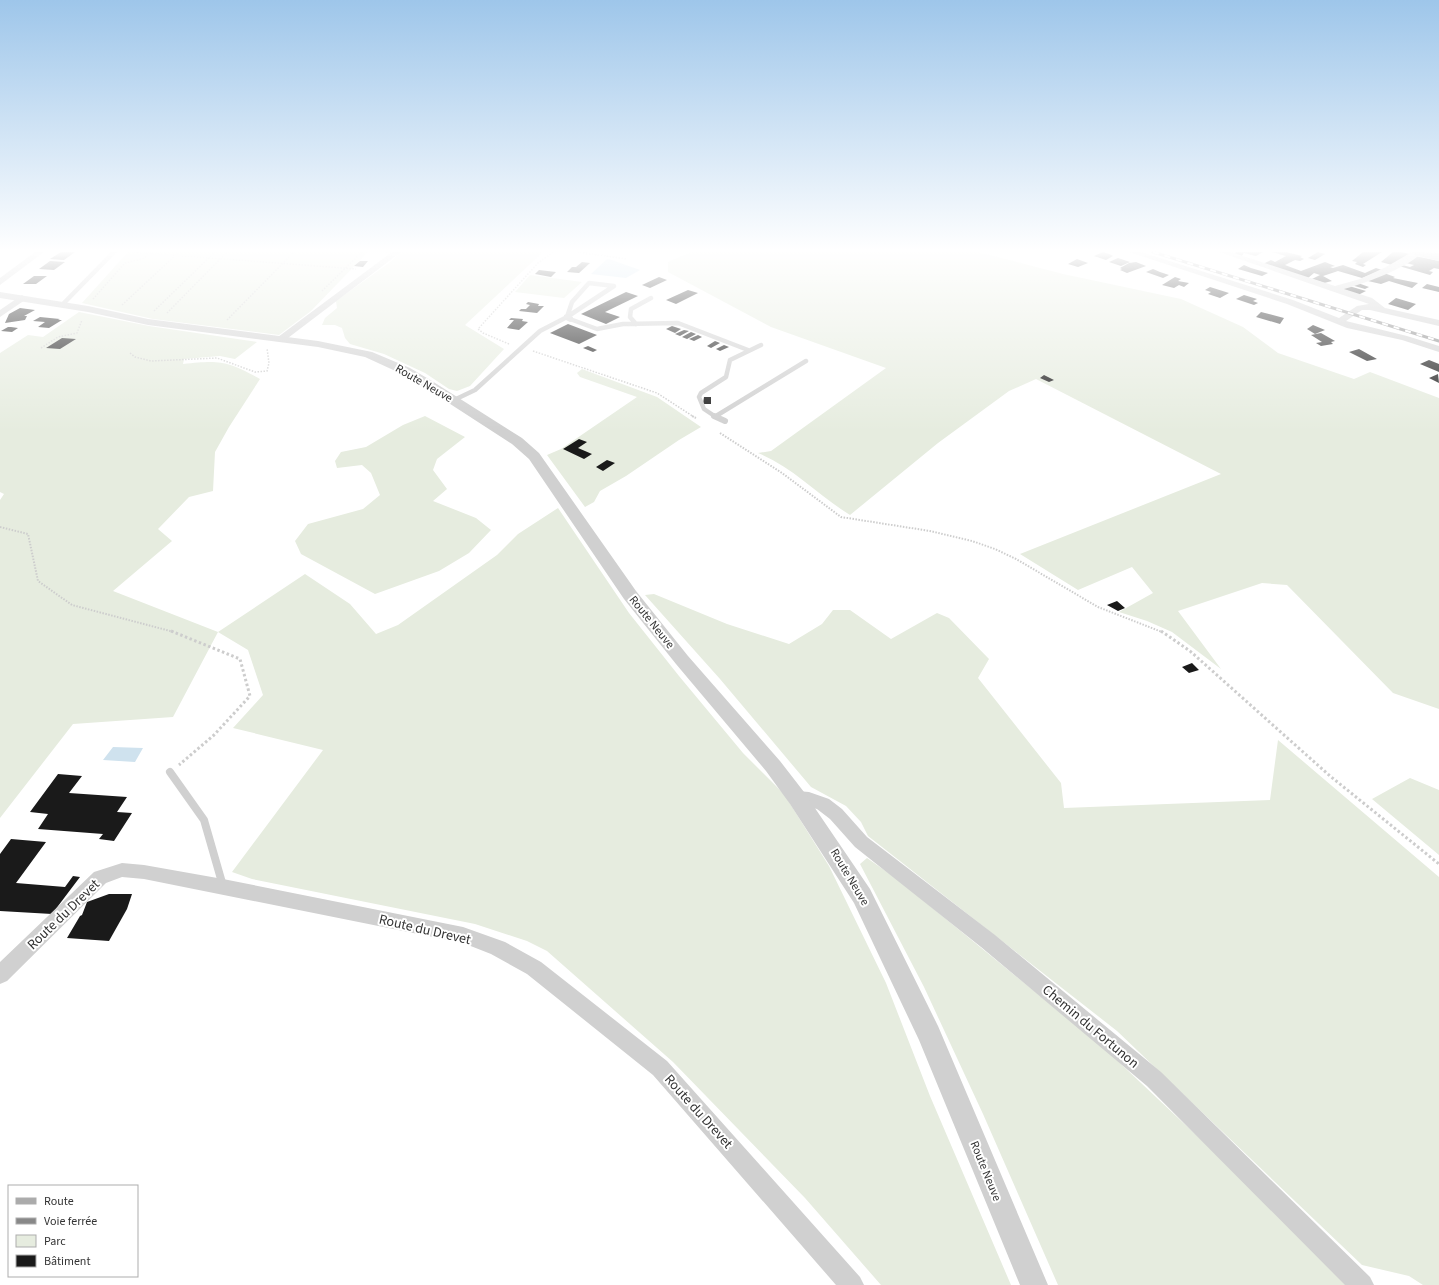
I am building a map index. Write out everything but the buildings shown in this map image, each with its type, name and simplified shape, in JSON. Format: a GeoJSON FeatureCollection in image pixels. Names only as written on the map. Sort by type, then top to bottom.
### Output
{"type":"FeatureCollection","features":[{"type":"Feature","properties":{"kind":"street","name":"Route Neuve"},"geometry":{"type":"LineString","coordinates":[[102,312],[148,322],[325,345],[368,354],[406,371],[454,400],[517,441],[534,456],[630,596],[682,660],[768,760],[797,798],[831,847],[862,896],[879,928],[929,1034],[1034,1285]]}},
{"type":"Feature","properties":{"kind":"street"},"geometry":{"type":"LineString","coordinates":[[278,339],[315,312]]}},
{"type":"Feature","properties":{"kind":"street"},"geometry":{"type":"LineString","coordinates":[[1314,312],[1339,322],[1439,349]]}},
{"type":"Feature","properties":{"kind":"street"},"geometry":{"type":"LineString","coordinates":[[1339,322],[1356,312]]}},
{"type":"Feature","properties":{"kind":"street"},"geometry":{"type":"LineString","coordinates":[[1393,312],[1439,323]]}},
{"type":"Feature","properties":{"kind":"street","name":"Chemin du Fortunon"},"geometry":{"type":"LineString","coordinates":[[797,798],[808,799],[823,804],[836,814],[861,842],[988,941],[1154,1079],[1362,1285]]}},
{"type":"Feature","properties":{"kind":"street","name":"Route du Drevet"},"geometry":{"type":"LineString","coordinates":[[0,975],[38,936],[67,911],[100,877],[122,870],[144,872],[223,886],[464,935],[498,948],[534,968],[660,1068],[852,1285]]}},
{"type":"Feature","properties":{"kind":"lane"},"geometry":{"type":"LineString","coordinates":[[569,318],[570,312]]}},
{"type":"Feature","properties":{"kind":"lane"},"geometry":{"type":"LineString","coordinates":[[454,400],[475,390],[540,331],[569,318],[577,312]]}},
{"type":"Feature","properties":{"kind":"lane"},"geometry":{"type":"LineString","coordinates":[[631,312],[630,317],[636,324]]}},
{"type":"Feature","properties":{"kind":"lane"},"geometry":{"type":"LineString","coordinates":[[569,318],[597,329],[636,324],[678,323],[748,350]]}},
{"type":"Feature","properties":{"kind":"lane"},"geometry":{"type":"LineString","coordinates":[[725,421],[704,410],[699,397],[702,393],[726,378],[730,360],[761,345]]}},
{"type":"Feature","properties":{"kind":"lane"},"geometry":{"type":"LineString","coordinates":[[716,416],[806,361]]}},
{"type":"Feature","properties":{"kind":"lane"},"geometry":{"type":"LineString","coordinates":[[170,772],[204,820],[223,886]]}},
{"type":"Feature","properties":{"kind":"path"},"geometry":{"type":"LineString","coordinates":[[41,348],[58,337],[77,333],[82,318],[86,312]]}},
{"type":"Feature","properties":{"kind":"path"},"geometry":{"type":"LineString","coordinates":[[168,312],[164,316],[171,317]]}},
{"type":"Feature","properties":{"kind":"path"},"geometry":{"type":"LineString","coordinates":[[215,330],[233,312]]}},
{"type":"Feature","properties":{"kind":"path"},"geometry":{"type":"LineString","coordinates":[[493,312],[478,329],[483,333],[520,348],[552,356],[657,393],[702,421]]}},
{"type":"Feature","properties":{"kind":"path"},"geometry":{"type":"LineString","coordinates":[[130,353],[135,357],[151,361],[217,358],[255,372],[267,371],[269,363],[267,347],[278,339]]}},
{"type":"Feature","properties":{"kind":"path"},"geometry":{"type":"LineString","coordinates":[[715,429],[779,470],[841,517],[930,531],[990,547],[1016,558],[1098,607],[1155,628],[1174,639],[1233,688],[1330,776],[1439,864]]}},
{"type":"Feature","properties":{"kind":"path"},"geometry":{"type":"LineString","coordinates":[[0,527],[28,534],[38,581],[72,605],[168,630],[240,659],[250,696],[214,735],[170,772]]}},
{"type":"Feature","properties":{"kind":"green space"},"geometry":{"type":"Polygon","coordinates":[[[79,312],[149,326],[257,342],[235,359],[220,356],[184,359],[183,364],[206,362],[223,363],[239,368],[260,379],[229,427],[215,452],[213,491],[189,497],[158,529],[172,541],[113,591],[218,632],[173,717],[73,724],[0,818],[0,500],[4,494],[0,492],[0,353],[28,335],[43,337],[79,312]]]}},
{"type":"Feature","properties":{"kind":"green space"},"geometry":{"type":"Polygon","coordinates":[[[122,312],[310,312],[279,335],[153,319],[122,312]]]}},
{"type":"Feature","properties":{"kind":"green space"},"geometry":{"type":"Polygon","coordinates":[[[332,312],[479,312],[465,325],[504,349],[470,386],[457,391],[449,389],[425,373],[384,354],[350,344],[345,338],[342,328],[335,325],[322,325],[325,318],[332,312]]]}},
{"type":"Feature","properties":{"kind":"green space"},"geometry":{"type":"Polygon","coordinates":[[[743,312],[1210,312],[1243,327],[1278,353],[1354,379],[1370,372],[1439,398],[1439,709],[1393,693],[1287,585],[1262,583],[1178,611],[1221,669],[1172,632],[1147,621],[1119,612],[1153,593],[1132,567],[1078,590],[1020,554],[1221,474],[1036,379],[1009,391],[938,443],[850,515],[783,466],[758,453],[771,451],[886,368],[771,327],[743,312]]]}},
{"type":"Feature","properties":{"kind":"green space"},"geometry":{"type":"Polygon","coordinates":[[[582,369],[657,397],[701,427],[626,476],[600,491],[594,502],[585,507],[547,455],[561,449],[637,397],[580,377],[577,373],[582,369]]]}},
{"type":"Feature","properties":{"kind":"green space"},"geometry":{"type":"Polygon","coordinates":[[[425,416],[465,437],[437,459],[433,470],[447,489],[433,501],[476,518],[491,530],[469,553],[439,571],[375,594],[301,554],[295,541],[308,524],[363,509],[380,495],[371,473],[362,465],[337,468],[335,461],[341,452],[366,447],[403,425],[425,416]]]}},
{"type":"Feature","properties":{"kind":"green space"},"geometry":{"type":"Polygon","coordinates":[[[558,508],[629,613],[743,753],[784,794],[829,866],[886,983],[930,1096],[1011,1285],[881,1285],[805,1198],[673,1062],[547,951],[527,941],[475,924],[252,879],[232,872],[323,750],[233,728],[263,695],[248,650],[218,632],[305,574],[350,604],[376,634],[398,625],[497,555],[518,534],[558,508]]]}},
{"type":"Feature","properties":{"kind":"green space"},"geometry":{"type":"Polygon","coordinates":[[[654,594],[727,624],[789,644],[822,624],[833,610],[850,610],[891,639],[937,613],[949,618],[989,659],[978,678],[1061,783],[1064,808],[1270,800],[1278,740],[1439,877],[1439,1285],[1423,1285],[1409,1276],[1362,1265],[1117,1031],[868,836],[861,822],[846,806],[811,787],[720,679],[645,595],[654,594]]]}},
{"type":"Feature","properties":{"kind":"green space"},"geometry":{"type":"Polygon","coordinates":[[[1410,778],[1439,790],[1439,855],[1372,799],[1410,778]]]}},
{"type":"Feature","properties":{"kind":"green space"},"geometry":{"type":"Polygon","coordinates":[[[867,858],[897,879],[1105,1049],[1211,1149],[1346,1285],[1058,1285],[983,1114],[924,987],[860,864],[867,858]]]}},
{"type":"Feature","properties":{"kind":"water"},"geometry":{"type":"Polygon","coordinates":[[[113,747],[143,748],[135,762],[103,760],[113,747]]]}},
{"type":"Feature","properties":{"kind":"railway"},"geometry":{"type":"LineString","coordinates":[[1346,312],[1439,341]]}}]}
